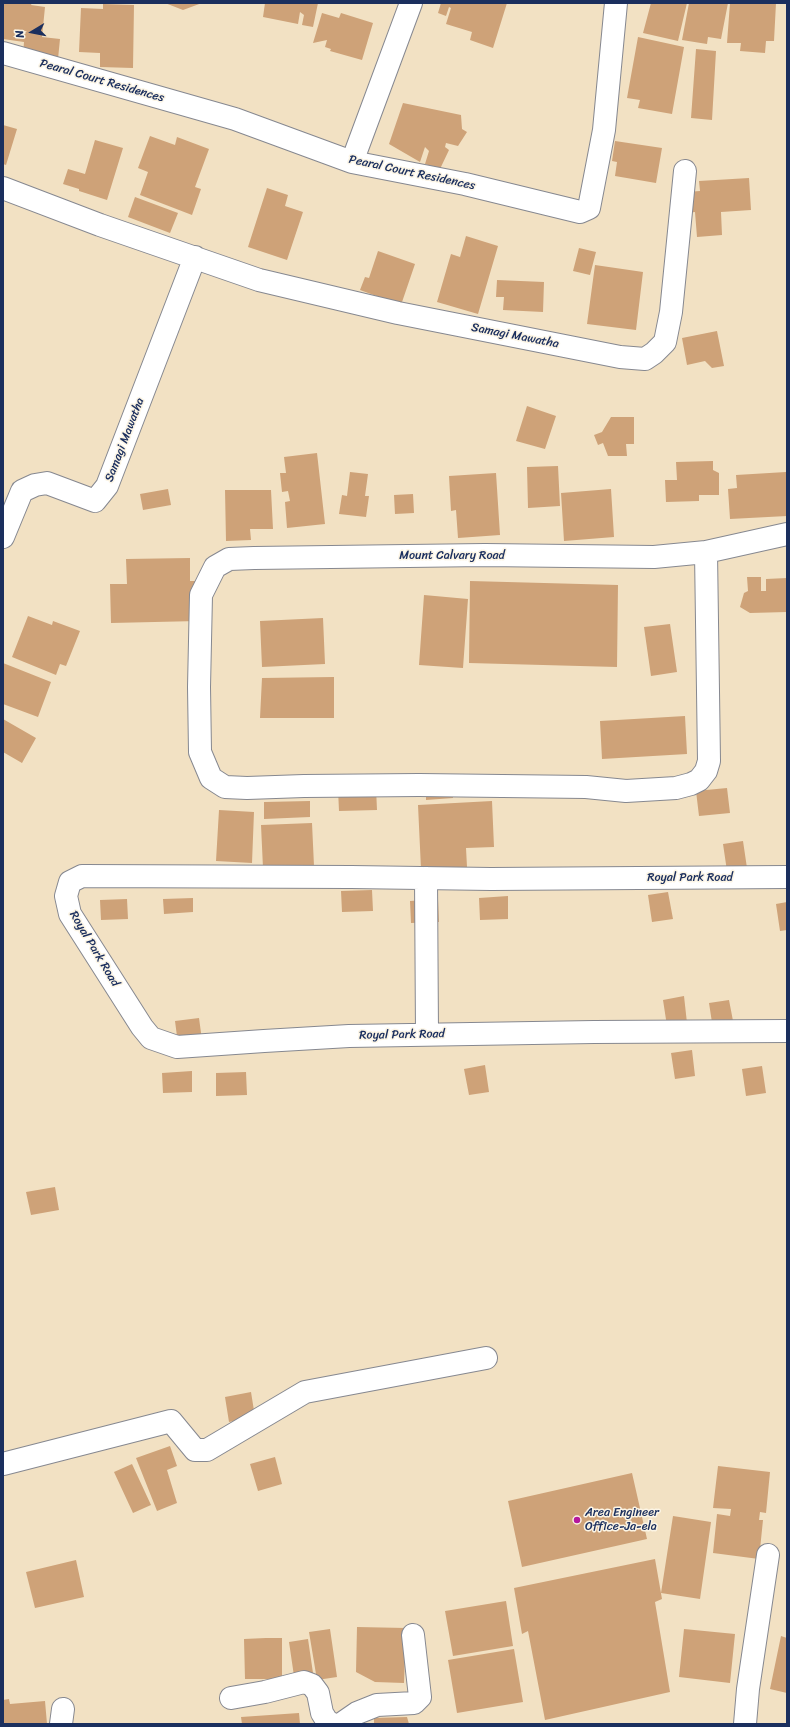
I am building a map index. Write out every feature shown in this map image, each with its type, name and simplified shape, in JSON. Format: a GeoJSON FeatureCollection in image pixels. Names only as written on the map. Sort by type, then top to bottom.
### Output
{"type":"FeatureCollection","features":[{"type":"Feature","properties":{"kind":"street"},"geometry":{"type":"LineString","coordinates":[[352,162],[411,3]]}},
{"type":"Feature","properties":{"kind":"street","name":"Pearal Court Residences"},"geometry":{"type":"LineString","coordinates":[[10,55],[235,119],[352,162],[465,184],[580,212],[589,208],[604,130],[616,3]]}},
{"type":"Feature","properties":{"kind":"street","name":"Samagi Mawatha"},"geometry":{"type":"LineString","coordinates":[[3,188],[100,225],[259,280],[398,313],[620,357],[645,359],[654,353],[665,342],[671,312],[686,171]]}},
{"type":"Feature","properties":{"kind":"street","name":"Samagi Mawatha"},"geometry":{"type":"LineString","coordinates":[[3,537],[22,491],[35,485],[47,483],[95,501],[107,486],[195,257]]}},
{"type":"Feature","properties":{"kind":"street","name":"Mount Calvary Road"},"geometry":{"type":"LineString","coordinates":[[706,552],[709,761],[706,771],[699,780],[676,788],[626,791],[586,787],[419,785],[225,787],[211,778],[200,752],[199,687],[201,595],[215,567],[230,559],[478,556],[654,557],[706,552],[787,534]]}},
{"type":"Feature","properties":{"kind":"street","name":"Royal Park Road"},"geometry":{"type":"LineString","coordinates":[[787,877],[491,879],[82,876],[70,882],[66,896],[70,914],[127,1004],[151,1038],[178,1047],[264,1041],[427,1034],[787,1031]]}},
{"type":"Feature","properties":{"kind":"street"},"geometry":{"type":"LineString","coordinates":[[426,878],[427,1034]]}},
{"type":"Feature","properties":{"kind":"street"},"geometry":{"type":"LineString","coordinates":[[3,1464],[172,1421],[195,1450],[207,1450],[305,1392],[486,1358]]}},
{"type":"Feature","properties":{"kind":"street"},"geometry":{"type":"LineString","coordinates":[[745,1724],[748,1689],[768,1555]]}},
{"type":"Feature","properties":{"kind":"street"},"geometry":{"type":"LineString","coordinates":[[352,1720],[377,1705],[414,1702],[420,1697],[413,1635]]}},
{"type":"Feature","properties":{"kind":"street"},"geometry":{"type":"LineString","coordinates":[[231,1698],[265,1692],[304,1682],[312,1685],[318,1693],[322,1713],[327,1721],[332,1724]]}},
{"type":"Feature","properties":{"kind":"building"},"geometry":{"type":"Polygon","coordinates":[[[3,3],[32,3],[31,5],[45,7],[42,37],[60,39],[58,59],[23,55],[24,42],[3,39],[3,3]]]}},
{"type":"Feature","properties":{"kind":"building"},"geometry":{"type":"Polygon","coordinates":[[[165,3],[202,3],[183,10],[165,3]]]}},
{"type":"Feature","properties":{"kind":"building"},"geometry":{"type":"Polygon","coordinates":[[[265,3],[318,3],[313,27],[302,25],[304,15],[300,12],[298,24],[263,17],[265,3]]]}},
{"type":"Feature","properties":{"kind":"building"},"geometry":{"type":"Polygon","coordinates":[[[441,3],[507,3],[493,48],[470,40],[472,32],[446,24],[451,8],[449,7],[446,16],[438,13],[441,3]]]}},
{"type":"Feature","properties":{"kind":"building"},"geometry":{"type":"Polygon","coordinates":[[[651,3],[687,3],[678,41],[643,33],[651,3]]]}},
{"type":"Feature","properties":{"kind":"building"},"geometry":{"type":"Polygon","coordinates":[[[689,3],[728,3],[721,39],[708,37],[707,44],[682,40],[689,3]]]}},
{"type":"Feature","properties":{"kind":"building"},"geometry":{"type":"Polygon","coordinates":[[[730,3],[776,3],[774,41],[766,41],[765,53],[740,51],[741,43],[727,43],[730,3]]]}},
{"type":"Feature","properties":{"kind":"building"},"geometry":{"type":"Polygon","coordinates":[[[103,4],[134,5],[133,68],[100,67],[100,53],[79,52],[81,8],[103,9],[103,4]]]}},
{"type":"Feature","properties":{"kind":"building"},"geometry":{"type":"Polygon","coordinates":[[[322,13],[339,18],[341,13],[373,23],[362,60],[330,51],[331,49],[325,47],[327,40],[313,43],[322,13]]]}},
{"type":"Feature","properties":{"kind":"building"},"geometry":{"type":"Polygon","coordinates":[[[638,37],[684,47],[672,114],[638,108],[640,100],[627,98],[638,37]]]}},
{"type":"Feature","properties":{"kind":"building"},"geometry":{"type":"Polygon","coordinates":[[[696,49],[716,51],[712,120],[691,118],[696,49]]]}},
{"type":"Feature","properties":{"kind":"building"},"geometry":{"type":"Polygon","coordinates":[[[403,103],[461,115],[462,129],[467,132],[458,146],[446,143],[445,147],[449,150],[440,169],[425,164],[429,151],[425,147],[420,162],[389,144],[403,103]]]}},
{"type":"Feature","properties":{"kind":"building"},"geometry":{"type":"Polygon","coordinates":[[[3,125],[17,129],[6,165],[3,164],[3,125]]]}},
{"type":"Feature","properties":{"kind":"building"},"geometry":{"type":"Polygon","coordinates":[[[150,136],[175,145],[177,137],[209,149],[195,187],[201,189],[192,215],[140,195],[148,172],[138,168],[150,136]]]}},
{"type":"Feature","properties":{"kind":"building"},"geometry":{"type":"Polygon","coordinates":[[[95,140],[123,148],[107,200],[63,184],[68,169],[85,174],[95,140]]]}},
{"type":"Feature","properties":{"kind":"building"},"geometry":{"type":"Polygon","coordinates":[[[615,141],[662,148],[656,183],[615,176],[617,162],[612,161],[615,141]]]}},
{"type":"Feature","properties":{"kind":"building"},"geometry":{"type":"Polygon","coordinates":[[[749,178],[751,210],[721,212],[722,235],[697,237],[695,212],[687,213],[686,192],[700,191],[699,181],[749,178]]]}},
{"type":"Feature","properties":{"kind":"building"},"geometry":{"type":"Polygon","coordinates":[[[267,188],[288,195],[285,206],[303,212],[287,260],[248,247],[267,188]]]}},
{"type":"Feature","properties":{"kind":"building"},"geometry":{"type":"Polygon","coordinates":[[[135,197],[178,213],[170,233],[128,217],[135,197]]]}},
{"type":"Feature","properties":{"kind":"building"},"geometry":{"type":"Polygon","coordinates":[[[466,236],[498,246],[478,314],[437,302],[451,254],[460,257],[466,236]]]}},
{"type":"Feature","properties":{"kind":"building"},"geometry":{"type":"Polygon","coordinates":[[[579,248],[596,252],[590,275],[573,271],[579,248]]]}},
{"type":"Feature","properties":{"kind":"building"},"geometry":{"type":"Polygon","coordinates":[[[378,251],[415,264],[401,305],[360,290],[365,277],[369,278],[378,251]]]}},
{"type":"Feature","properties":{"kind":"building"},"geometry":{"type":"Polygon","coordinates":[[[595,265],[643,272],[636,330],[587,324],[595,265]]]}},
{"type":"Feature","properties":{"kind":"building"},"geometry":{"type":"Polygon","coordinates":[[[497,280],[544,282],[543,312],[503,310],[504,297],[496,297],[497,280]]]}},
{"type":"Feature","properties":{"kind":"building"},"geometry":{"type":"Polygon","coordinates":[[[717,331],[724,366],[712,368],[705,361],[687,365],[682,338],[717,331]]]}},
{"type":"Feature","properties":{"kind":"building"},"geometry":{"type":"Polygon","coordinates":[[[527,406],[556,416],[545,449],[516,441],[527,406]]]}},
{"type":"Feature","properties":{"kind":"building"},"geometry":{"type":"Polygon","coordinates":[[[611,417],[634,417],[634,444],[626,444],[627,456],[608,456],[603,443],[598,445],[594,435],[602,432],[611,417]]]}},
{"type":"Feature","properties":{"kind":"building"},"geometry":{"type":"Polygon","coordinates":[[[317,453],[325,524],[287,528],[285,502],[290,501],[288,491],[282,492],[280,473],[286,473],[284,457],[317,453]]]}},
{"type":"Feature","properties":{"kind":"building"},"geometry":{"type":"Polygon","coordinates":[[[713,461],[713,470],[719,473],[719,495],[699,495],[699,501],[666,502],[665,480],[677,480],[676,462],[713,461]]]}},
{"type":"Feature","properties":{"kind":"building"},"geometry":{"type":"Polygon","coordinates":[[[558,466],[560,506],[528,508],[527,467],[558,466]]]}},
{"type":"Feature","properties":{"kind":"building"},"geometry":{"type":"Polygon","coordinates":[[[350,472],[368,474],[365,496],[369,496],[366,517],[339,514],[342,495],[347,496],[350,472]]]}},
{"type":"Feature","properties":{"kind":"building"},"geometry":{"type":"Polygon","coordinates":[[[786,472],[787,516],[730,519],[728,489],[737,488],[736,475],[786,472]]]}},
{"type":"Feature","properties":{"kind":"building"},"geometry":{"type":"Polygon","coordinates":[[[496,473],[500,535],[458,538],[456,510],[451,511],[449,476],[496,473]]]}},
{"type":"Feature","properties":{"kind":"building"},"geometry":{"type":"Polygon","coordinates":[[[168,489],[171,505],[143,510],[140,494],[168,489]]]}},
{"type":"Feature","properties":{"kind":"building"},"geometry":{"type":"Polygon","coordinates":[[[611,489],[614,537],[564,541],[561,493],[611,489]]]}},
{"type":"Feature","properties":{"kind":"building"},"geometry":{"type":"Polygon","coordinates":[[[225,490],[271,490],[273,529],[250,529],[251,540],[226,541],[225,490]]]}},
{"type":"Feature","properties":{"kind":"building"},"geometry":{"type":"Polygon","coordinates":[[[413,494],[414,513],[395,514],[394,495],[413,494]]]}},
{"type":"Feature","properties":{"kind":"building"},"geometry":{"type":"Polygon","coordinates":[[[190,558],[190,581],[198,581],[198,621],[111,623],[110,584],[127,584],[126,559],[190,558]]]}},
{"type":"Feature","properties":{"kind":"building"},"geometry":{"type":"Polygon","coordinates":[[[747,577],[761,577],[761,591],[766,591],[766,579],[787,578],[787,612],[750,613],[740,607],[744,593],[748,591],[747,577]]]}},
{"type":"Feature","properties":{"kind":"building"},"geometry":{"type":"Polygon","coordinates":[[[470,581],[618,585],[617,667],[469,663],[470,581]]]}},
{"type":"Feature","properties":{"kind":"building"},"geometry":{"type":"Polygon","coordinates":[[[424,595],[468,599],[463,668],[419,665],[424,595]]]}},
{"type":"Feature","properties":{"kind":"building"},"geometry":{"type":"Polygon","coordinates":[[[28,616],[52,625],[53,621],[80,631],[66,666],[60,664],[56,675],[12,657],[28,616]]]}},
{"type":"Feature","properties":{"kind":"building"},"geometry":{"type":"Polygon","coordinates":[[[323,618],[325,664],[262,667],[260,621],[323,618]]]}},
{"type":"Feature","properties":{"kind":"building"},"geometry":{"type":"Polygon","coordinates":[[[670,624],[677,672],[651,676],[644,627],[670,624]]]}},
{"type":"Feature","properties":{"kind":"building"},"geometry":{"type":"Polygon","coordinates":[[[3,663],[51,682],[38,717],[3,704],[3,663]]]}},
{"type":"Feature","properties":{"kind":"building"},"geometry":{"type":"Polygon","coordinates":[[[334,677],[334,718],[260,718],[262,678],[334,677]]]}},
{"type":"Feature","properties":{"kind":"building"},"geometry":{"type":"Polygon","coordinates":[[[685,716],[687,754],[602,759],[600,721],[685,716]]]}},
{"type":"Feature","properties":{"kind":"building"},"geometry":{"type":"Polygon","coordinates":[[[3,719],[36,738],[22,763],[3,752],[3,719]]]}},
{"type":"Feature","properties":{"kind":"building"},"geometry":{"type":"Polygon","coordinates":[[[452,786],[453,798],[426,800],[426,788],[452,786]]]}},
{"type":"Feature","properties":{"kind":"building"},"geometry":{"type":"Polygon","coordinates":[[[376,788],[377,810],[339,811],[338,789],[376,788]]]}},
{"type":"Feature","properties":{"kind":"building"},"geometry":{"type":"Polygon","coordinates":[[[727,788],[730,813],[699,816],[696,791],[727,788]]]}},
{"type":"Feature","properties":{"kind":"building"},"geometry":{"type":"Polygon","coordinates":[[[310,801],[310,817],[264,819],[264,802],[310,801]]]}},
{"type":"Feature","properties":{"kind":"building"},"geometry":{"type":"Polygon","coordinates":[[[492,801],[494,847],[466,848],[467,867],[421,869],[418,805],[492,801]]]}},
{"type":"Feature","properties":{"kind":"building"},"geometry":{"type":"Polygon","coordinates":[[[219,810],[254,812],[252,863],[216,861],[219,810]]]}},
{"type":"Feature","properties":{"kind":"building"},"geometry":{"type":"Polygon","coordinates":[[[312,823],[314,866],[263,868],[261,825],[312,823]]]}},
{"type":"Feature","properties":{"kind":"building"},"geometry":{"type":"Polygon","coordinates":[[[743,841],[747,868],[727,871],[723,844],[743,841]]]}},
{"type":"Feature","properties":{"kind":"building"},"geometry":{"type":"Polygon","coordinates":[[[372,890],[373,911],[342,912],[341,891],[372,890]]]}},
{"type":"Feature","properties":{"kind":"building"},"geometry":{"type":"Polygon","coordinates":[[[668,892],[673,919],[652,922],[648,895],[668,892]]]}},
{"type":"Feature","properties":{"kind":"building"},"geometry":{"type":"Polygon","coordinates":[[[508,896],[508,919],[480,920],[479,898],[508,896]]]}},
{"type":"Feature","properties":{"kind":"building"},"geometry":{"type":"Polygon","coordinates":[[[193,898],[193,912],[164,914],[163,899],[193,898]]]}},
{"type":"Feature","properties":{"kind":"building"},"geometry":{"type":"Polygon","coordinates":[[[127,899],[128,919],[101,920],[100,900],[127,899]]]}},
{"type":"Feature","properties":{"kind":"building"},"geometry":{"type":"Polygon","coordinates":[[[438,899],[439,922],[411,923],[410,901],[438,899]]]}},
{"type":"Feature","properties":{"kind":"building"},"geometry":{"type":"Polygon","coordinates":[[[787,902],[787,930],[780,931],[776,904],[787,902]]]}},
{"type":"Feature","properties":{"kind":"building"},"geometry":{"type":"Polygon","coordinates":[[[684,996],[687,1023],[667,1026],[663,1000],[684,996]]]}},
{"type":"Feature","properties":{"kind":"building"},"geometry":{"type":"Polygon","coordinates":[[[729,1000],[734,1026],[713,1029],[709,1003],[729,1000]]]}},
{"type":"Feature","properties":{"kind":"building"},"geometry":{"type":"Polygon","coordinates":[[[199,1018],[202,1040],[178,1044],[175,1021],[199,1018]]]}},
{"type":"Feature","properties":{"kind":"building"},"geometry":{"type":"Polygon","coordinates":[[[692,1050],[695,1076],[675,1079],[671,1053],[692,1050]]]}},
{"type":"Feature","properties":{"kind":"building"},"geometry":{"type":"Polygon","coordinates":[[[485,1065],[489,1092],[469,1095],[464,1069],[485,1065]]]}},
{"type":"Feature","properties":{"kind":"building"},"geometry":{"type":"Polygon","coordinates":[[[762,1066],[766,1093],[746,1096],[742,1069],[762,1066]]]}},
{"type":"Feature","properties":{"kind":"building"},"geometry":{"type":"Polygon","coordinates":[[[192,1071],[192,1092],[163,1093],[162,1073],[192,1071]]]}},
{"type":"Feature","properties":{"kind":"building"},"geometry":{"type":"Polygon","coordinates":[[[246,1072],[247,1095],[216,1096],[216,1073],[246,1072]]]}},
{"type":"Feature","properties":{"kind":"building"},"geometry":{"type":"Polygon","coordinates":[[[55,1187],[59,1210],[31,1215],[26,1192],[55,1187]]]}},
{"type":"Feature","properties":{"kind":"building"},"geometry":{"type":"Polygon","coordinates":[[[251,1392],[255,1417],[229,1422],[225,1397],[251,1392]]]}},
{"type":"Feature","properties":{"kind":"building"},"geometry":{"type":"Polygon","coordinates":[[[170,1446],[177,1466],[167,1470],[177,1503],[157,1511],[136,1458],[170,1446]]]}},
{"type":"Feature","properties":{"kind":"building"},"geometry":{"type":"Polygon","coordinates":[[[275,1457],[282,1484],[258,1491],[250,1464],[275,1457]]]}},
{"type":"Feature","properties":{"kind":"building"},"geometry":{"type":"Polygon","coordinates":[[[132,1464],[151,1505],[133,1513],[114,1472],[132,1464]]]}},
{"type":"Feature","properties":{"kind":"building"},"geometry":{"type":"Polygon","coordinates":[[[718,1466],[770,1472],[766,1513],[760,1512],[759,1520],[763,1520],[759,1559],[713,1553],[717,1514],[730,1516],[731,1509],[713,1508],[718,1466]]]}},
{"type":"Feature","properties":{"kind":"building","name":"Area Engineer Office-Ja-ela"},"geometry":{"type":"Polygon","coordinates":[[[632,1473],[647,1539],[522,1567],[508,1501],[632,1473]]]}},
{"type":"Feature","properties":{"kind":"building"},"geometry":{"type":"Polygon","coordinates":[[[673,1516],[711,1522],[700,1599],[661,1593],[673,1516]]]}},
{"type":"Feature","properties":{"kind":"building"},"geometry":{"type":"Polygon","coordinates":[[[655,1559],[662,1599],[655,1602],[670,1692],[545,1720],[528,1631],[522,1634],[514,1588],[655,1559]]]}},
{"type":"Feature","properties":{"kind":"building"},"geometry":{"type":"Polygon","coordinates":[[[76,1560],[84,1597],[35,1608],[26,1572],[76,1560]]]}},
{"type":"Feature","properties":{"kind":"building"},"geometry":{"type":"Polygon","coordinates":[[[506,1601],[513,1646],[453,1656],[445,1611],[506,1601]]]}},
{"type":"Feature","properties":{"kind":"building"},"geometry":{"type":"Polygon","coordinates":[[[357,1627],[406,1628],[404,1683],[375,1682],[356,1672],[357,1627]]]}},
{"type":"Feature","properties":{"kind":"building"},"geometry":{"type":"Polygon","coordinates":[[[330,1629],[337,1677],[317,1680],[309,1632],[330,1629]]]}},
{"type":"Feature","properties":{"kind":"building"},"geometry":{"type":"Polygon","coordinates":[[[684,1629],[735,1634],[730,1683],[679,1677],[684,1629]]]}},
{"type":"Feature","properties":{"kind":"building"},"geometry":{"type":"Polygon","coordinates":[[[781,1636],[787,1638],[787,1693],[770,1689],[781,1636]]]}},
{"type":"Feature","properties":{"kind":"building"},"geometry":{"type":"Polygon","coordinates":[[[282,1638],[282,1679],[245,1679],[244,1639],[282,1638]]]}},
{"type":"Feature","properties":{"kind":"building"},"geometry":{"type":"Polygon","coordinates":[[[308,1639],[313,1673],[294,1676],[289,1642],[308,1639]]]}},
{"type":"Feature","properties":{"kind":"building"},"geometry":{"type":"Polygon","coordinates":[[[514,1649],[523,1702],[457,1713],[448,1660],[514,1649]]]}},
{"type":"Feature","properties":{"kind":"building"},"geometry":{"type":"Polygon","coordinates":[[[9,1699],[10,1704],[45,1701],[47,1724],[3,1724],[3,1700],[9,1699]]]}},
{"type":"Feature","properties":{"kind":"building"},"geometry":{"type":"Polygon","coordinates":[[[299,1713],[300,1724],[242,1724],[241,1717],[299,1713]]]}},
{"type":"Feature","properties":{"kind":"building"},"geometry":{"type":"Polygon","coordinates":[[[407,1717],[409,1724],[374,1724],[374,1718],[407,1717]]]}},
{"type":"Feature","properties":{"kind":"place","name":"Area Engineer Office-Ja-ela"},"geometry":{"type":"Point","coordinates":[577,1520]}}]}
